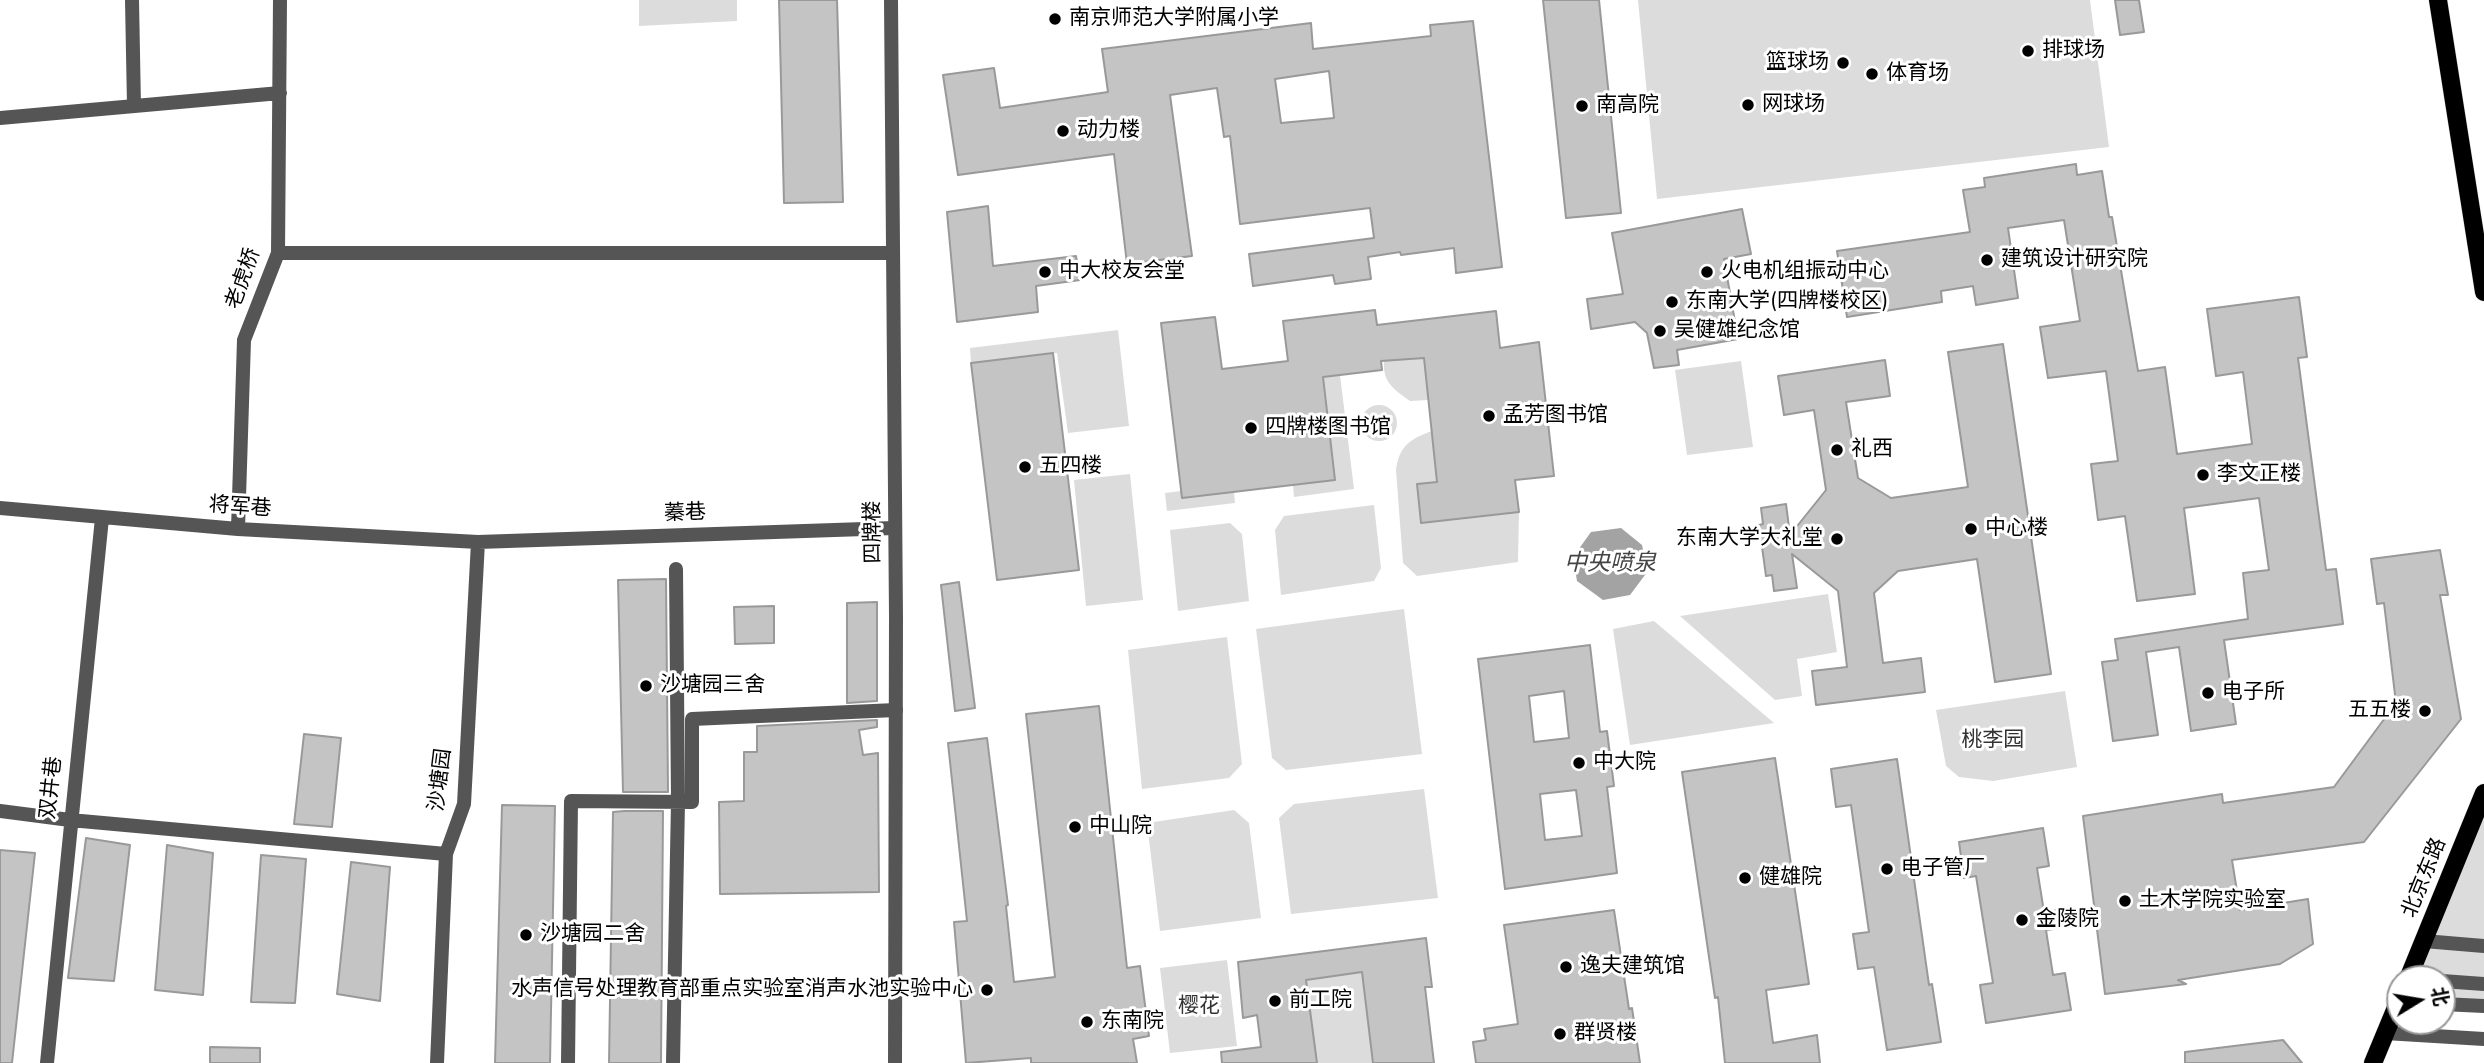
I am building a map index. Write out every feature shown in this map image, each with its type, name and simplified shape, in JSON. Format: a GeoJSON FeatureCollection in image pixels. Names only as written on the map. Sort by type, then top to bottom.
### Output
{"type":"FeatureCollection","features":[{"type":"Feature","properties":{"kind":"main road"},"geometry":{"type":"LineString","coordinates":[[2438,0],[2484,292]]}},
{"type":"Feature","properties":{"kind":"main road","name":"北京东路"},"geometry":{"type":"LineString","coordinates":[[2416,965],[2484,793]]}},
{"type":"Feature","properties":{"kind":"main road"},"geometry":{"type":"LineString","coordinates":[[2373,1063],[2385,1033]]}},
{"type":"Feature","properties":{"kind":"street"},"geometry":{"type":"LineString","coordinates":[[132,0],[134,106]]}},
{"type":"Feature","properties":{"kind":"street","name":"老虎桥"},"geometry":{"type":"LineString","coordinates":[[238,529],[244,340],[278,253],[280,0]]}},
{"type":"Feature","properties":{"kind":"street","name":"四牌楼"},"geometry":{"type":"LineString","coordinates":[[891,0],[896,710],[895,1063]]}},
{"type":"Feature","properties":{"kind":"street"},"geometry":{"type":"LineString","coordinates":[[0,118],[280,93]]}},
{"type":"Feature","properties":{"kind":"street"},"geometry":{"type":"LineString","coordinates":[[278,253],[893,253]]}},
{"type":"Feature","properties":{"kind":"street","name":"将军巷"},"geometry":{"type":"LineString","coordinates":[[0,508],[238,529],[478,542]]}},
{"type":"Feature","properties":{"kind":"street","name":"双井巷"},"geometry":{"type":"LineString","coordinates":[[47,1063],[102,518]]}},
{"type":"Feature","properties":{"kind":"street","name":"蓁巷"},"geometry":{"type":"LineString","coordinates":[[478,542],[894,528]]}},
{"type":"Feature","properties":{"kind":"street","name":"沙塘园"},"geometry":{"type":"LineString","coordinates":[[437,1063],[446,854],[464,804],[478,542]]}},
{"type":"Feature","properties":{"kind":"street"},"geometry":{"type":"LineString","coordinates":[[673,1063],[678,802],[677,569]]}},
{"type":"Feature","properties":{"kind":"street"},"geometry":{"type":"LineString","coordinates":[[568,1063],[571,801],[692,802],[692,719],[896,710]]}},
{"type":"Feature","properties":{"kind":"street"},"geometry":{"type":"LineString","coordinates":[[0,811],[70,820],[446,854]]}},
{"type":"Feature","properties":{"kind":"street"},"geometry":{"type":"LineString","coordinates":[[2424,941],[2484,946]]}},
{"type":"Feature","properties":{"kind":"street"},"geometry":{"type":"LineString","coordinates":[[2456,982],[2484,984]]}},
{"type":"Feature","properties":{"kind":"street"},"geometry":{"type":"LineString","coordinates":[[2456,1005],[2484,1006]]}},
{"type":"Feature","properties":{"kind":"street"},"geometry":{"type":"LineString","coordinates":[[2385,1033],[2484,1039]]}},
{"type":"Feature","properties":{"kind":"green space"},"geometry":{"type":"Polygon","coordinates":[[[639,0],[737,0],[737,21],[639,26],[639,0]]]}},
{"type":"Feature","properties":{"kind":"green space","name":"体育场"},"geometry":{"type":"Polygon","coordinates":[[[1638,0],[2090,0],[2109,147],[1657,199],[1638,0]]]}},
{"type":"Feature","properties":{"kind":"green space"},"geometry":{"type":"Polygon","coordinates":[[[1118,330],[1129,426],[1068,433],[1057,353],[971,363],[970,348],[1118,330]]]}},
{"type":"Feature","properties":{"kind":"green space"},"geometry":{"type":"Polygon","coordinates":[[[1404,349],[1405,359],[1424,358],[1428,400],[1410,401],[1387,380],[1384,368],[1385,351],[1404,349]]]}},
{"type":"Feature","properties":{"kind":"green space"},"geometry":{"type":"Polygon","coordinates":[[[1741,361],[1753,447],[1687,455],[1675,370],[1741,361]]]}},
{"type":"Feature","properties":{"kind":"green space"},"geometry":{"type":"Polygon","coordinates":[[[1340,375],[1354,489],[1294,497],[1293,485],[1335,480],[1323,377],[1340,375]]]}},
{"type":"Feature","properties":{"kind":"green space"},"geometry":{"type":"Polygon","coordinates":[[[1379,405],[1392,410],[1397,423],[1392,436],[1379,441],[1366,436],[1361,423],[1366,410],[1379,405]]]}},
{"type":"Feature","properties":{"kind":"green space"},"geometry":{"type":"Polygon","coordinates":[[[1432,431],[1437,482],[1417,484],[1421,523],[1519,512],[1518,562],[1417,576],[1403,563],[1396,470],[1400,455],[1407,444],[1432,431]]]}},
{"type":"Feature","properties":{"kind":"green space"},"geometry":{"type":"Polygon","coordinates":[[[1130,474],[1143,600],[1086,606],[1074,480],[1130,474]]]}},
{"type":"Feature","properties":{"kind":"green space"},"geometry":{"type":"Polygon","coordinates":[[[1181,491],[1183,498],[1234,492],[1235,503],[1167,511],[1165,493],[1181,491]]]}},
{"type":"Feature","properties":{"kind":"green space"},"geometry":{"type":"Polygon","coordinates":[[[1374,505],[1381,568],[1374,581],[1281,595],[1275,530],[1284,516],[1374,505]]]}},
{"type":"Feature","properties":{"kind":"green space"},"geometry":{"type":"Polygon","coordinates":[[[1230,523],[1242,534],[1249,601],[1178,611],[1170,530],[1230,523]]]}},
{"type":"Feature","properties":{"kind":"green space"},"geometry":{"type":"Polygon","coordinates":[[[1828,594],[1837,652],[1797,659],[1802,696],[1775,700],[1680,616],[1828,594]]]}},
{"type":"Feature","properties":{"kind":"green space"},"geometry":{"type":"Polygon","coordinates":[[[1404,609],[1422,754],[1286,770],[1272,758],[1256,629],[1404,609]]]}},
{"type":"Feature","properties":{"kind":"green space"},"geometry":{"type":"Polygon","coordinates":[[[1654,621],[1774,723],[1630,745],[1613,629],[1654,621]]]}},
{"type":"Feature","properties":{"kind":"green space"},"geometry":{"type":"Polygon","coordinates":[[[1227,637],[1242,764],[1229,778],[1142,789],[1128,650],[1227,637]]]}},
{"type":"Feature","properties":{"kind":"green space","name":"桃李园"},"geometry":{"type":"Polygon","coordinates":[[[2065,691],[2077,767],[1993,781],[1959,777],[1946,766],[1936,710],[2065,691]]]}},
{"type":"Feature","properties":{"kind":"green space"},"geometry":{"type":"Polygon","coordinates":[[[1424,789],[1438,898],[1291,914],[1279,818],[1294,804],[1424,789]]]}},
{"type":"Feature","properties":{"kind":"green space"},"geometry":{"type":"Polygon","coordinates":[[[2484,797],[2484,1001],[2456,1001],[2456,965],[2414,965],[2484,797]]]}},
{"type":"Feature","properties":{"kind":"green space"},"geometry":{"type":"Polygon","coordinates":[[[1234,810],[1249,823],[1261,918],[1160,931],[1147,823],[1234,810]]]}},
{"type":"Feature","properties":{"kind":"green space","name":"前工院"},"geometry":{"type":"Polygon","coordinates":[[[1426,938],[1432,987],[1425,988],[1434,1063],[1263,1063],[1258,1015],[1243,1018],[1238,962],[1426,938]]]}},
{"type":"Feature","properties":{"kind":"green space","name":"樱花"},"geometry":{"type":"Polygon","coordinates":[[[1227,960],[1237,1046],[1170,1053],[1160,968],[1227,960]]]}},
{"type":"Feature","properties":{"kind":"water","name":"中央喷泉"},"geometry":{"type":"Polygon","coordinates":[[[1621,528],[1642,545],[1648,571],[1630,595],[1603,600],[1577,581],[1573,557],[1591,532],[1621,528]]]}},
{"type":"Feature","properties":{"kind":"building"},"geometry":{"type":"Polygon","coordinates":[[[779,0],[837,0],[843,202],[784,203],[779,0]]]}},
{"type":"Feature","properties":{"kind":"building","name":"南高院"},"geometry":{"type":"Polygon","coordinates":[[[1543,0],[1599,0],[1621,213],[1566,218],[1543,0]]]}},
{"type":"Feature","properties":{"kind":"building"},"geometry":{"type":"Polygon","coordinates":[[[2115,0],[2139,0],[2144,32],[2120,35],[2115,0]]]}},
{"type":"Feature","properties":{"kind":"building"},"geometry":{"type":"Polygon","coordinates":[[[1473,21],[1502,267],[1456,273],[1454,248],[1401,255],[1400,252],[1368,257],[1371,279],[1335,284],[1333,275],[1253,286],[1249,254],[1374,238],[1370,208],[1240,224],[1230,136],[1224,137],[1217,88],[1170,95],[1192,256],[1127,264],[1114,154],[958,175],[943,75],[994,68],[1000,108],[1108,92],[1102,49],[1311,23],[1313,49],[1431,36],[1430,25],[1473,21]],[[1329,71],[1275,79],[1281,123],[1334,118],[1329,71]]]}},
{"type":"Feature","properties":{"kind":"building"},"geometry":{"type":"Polygon","coordinates":[[[2076,164],[2077,175],[2102,171],[2138,371],[2165,367],[2177,454],[2252,444],[2243,372],[2216,376],[2207,309],[2299,297],[2307,357],[2298,358],[2326,570],[2336,569],[2343,624],[2224,640],[2236,724],[2191,731],[2179,647],[2146,652],[2158,735],[2113,741],[2102,662],[2118,660],[2115,639],[2248,619],[2243,573],[2269,570],[2259,498],[2184,508],[2195,594],[2137,601],[2125,516],[2098,520],[2091,464],[2118,461],[2106,371],[2048,378],[2040,327],[2080,321],[2064,220],[2008,228],[2018,298],[1976,305],[1973,286],[1941,291],[1942,302],[1847,317],[1837,251],[1970,232],[1963,190],[1985,187],[1984,178],[2076,164]]]}},
{"type":"Feature","properties":{"kind":"building","name":"中大校友会堂"},"geometry":{"type":"Polygon","coordinates":[[[988,206],[993,266],[1076,256],[1080,280],[1036,286],[1038,312],[957,322],[947,212],[988,206]]]}},
{"type":"Feature","properties":{"kind":"building"},"geometry":{"type":"Polygon","coordinates":[[[1742,209],[1751,254],[1724,259],[1738,339],[1677,350],[1679,365],[1654,368],[1647,333],[1635,322],[1591,329],[1587,299],[1623,294],[1612,233],[1742,209]]]}},
{"type":"Feature","properties":{"kind":"building"},"geometry":{"type":"Polygon","coordinates":[[[1375,310],[1377,325],[1496,311],[1500,348],[1539,342],[1554,476],[1515,480],[1519,512],[1421,523],[1417,484],[1437,482],[1424,358],[1381,361],[1382,370],[1323,377],[1335,480],[1182,498],[1161,323],[1215,317],[1222,369],[1288,361],[1283,321],[1375,310]]]}},
{"type":"Feature","properties":{"kind":"building"},"geometry":{"type":"Polygon","coordinates":[[[2003,344],[2051,674],[1995,682],[1977,559],[1898,571],[1874,593],[1883,663],[1921,658],[1925,692],[1816,705],[1812,671],[1847,667],[1838,591],[1792,554],[1797,588],[1774,591],[1772,575],[1766,576],[1759,525],[1763,524],[1761,508],[1786,504],[1790,535],[1826,490],[1814,410],[1784,415],[1778,376],[1885,360],[1890,396],[1846,402],[1858,478],[1891,498],[1968,487],[1948,352],[2003,344]]]}},
{"type":"Feature","properties":{"kind":"building","name":"五四楼"},"geometry":{"type":"Polygon","coordinates":[[[1053,353],[1079,570],[997,580],[971,363],[1053,353]]]}},
{"type":"Feature","properties":{"kind":"building"},"geometry":{"type":"Polygon","coordinates":[[[2440,550],[2448,595],[2440,595],[2461,719],[2364,842],[2232,860],[2240,910],[2308,899],[2313,944],[2280,964],[2178,980],[2186,984],[2105,994],[2083,816],[2222,794],[2223,803],[2334,787],[2396,703],[2384,603],[2377,604],[2371,559],[2440,550]]]}},
{"type":"Feature","properties":{"kind":"building","name":"沙塘园三舍"},"geometry":{"type":"Polygon","coordinates":[[[666,579],[668,792],[623,792],[618,580],[666,579]]]}},
{"type":"Feature","properties":{"kind":"building"},"geometry":{"type":"Polygon","coordinates":[[[959,582],[975,708],[955,711],[941,585],[959,582]]]}},
{"type":"Feature","properties":{"kind":"building"},"geometry":{"type":"Polygon","coordinates":[[[877,602],[877,701],[847,703],[847,603],[877,602]]]}},
{"type":"Feature","properties":{"kind":"building"},"geometry":{"type":"Polygon","coordinates":[[[774,606],[774,643],[735,644],[734,607],[774,606]]]}},
{"type":"Feature","properties":{"kind":"building"},"geometry":{"type":"Polygon","coordinates":[[[1590,645],[1600,732],[1607,731],[1614,786],[1607,787],[1617,873],[1505,889],[1478,659],[1590,645]],[[1564,691],[1529,696],[1534,742],[1569,738],[1564,691]],[[1576,790],[1540,794],[1545,840],[1582,836],[1576,790]]]}},
{"type":"Feature","properties":{"kind":"building"},"geometry":{"type":"Polygon","coordinates":[[[1099,706],[1127,968],[1140,966],[1149,1036],[1133,1039],[1137,1063],[1031,1063],[1031,1058],[966,1063],[954,922],[967,921],[948,743],[987,738],[1008,905],[1014,982],[1055,977],[1026,714],[1099,706]]]}},
{"type":"Feature","properties":{"kind":"building"},"geometry":{"type":"Polygon","coordinates":[[[877,720],[877,727],[859,730],[863,755],[878,753],[879,892],[720,894],[719,802],[744,801],[744,752],[757,752],[757,726],[877,720]]]}},
{"type":"Feature","properties":{"kind":"building"},"geometry":{"type":"Polygon","coordinates":[[[304,734],[341,738],[332,827],[294,824],[304,734]]]}},
{"type":"Feature","properties":{"kind":"building","name":"健雄院"},"geometry":{"type":"Polygon","coordinates":[[[1775,758],[1809,984],[1766,990],[1773,1043],[1817,1035],[1820,1063],[1725,1063],[1718,997],[1715,998],[1682,772],[1775,758]]]}},
{"type":"Feature","properties":{"kind":"building","name":"电子管厂"},"geometry":{"type":"Polygon","coordinates":[[[1897,759],[1929,985],[1932,984],[1941,1042],[1887,1050],[1874,967],[1858,969],[1853,934],[1869,932],[1851,805],[1836,807],[1831,769],[1897,759]]]}},
{"type":"Feature","properties":{"kind":"building","name":"沙塘园二舍"},"geometry":{"type":"Polygon","coordinates":[[[502,805],[555,806],[550,1063],[495,1063],[502,805]]]}},
{"type":"Feature","properties":{"kind":"building"},"geometry":{"type":"Polygon","coordinates":[[[663,811],[661,1063],[609,1063],[613,812],[663,811]]]}},
{"type":"Feature","properties":{"kind":"building","name":"金陵院"},"geometry":{"type":"Polygon","coordinates":[[[2043,828],[2049,866],[2037,868],[2044,912],[2059,910],[2062,928],[2046,930],[2053,975],[2065,973],[2071,1010],[1986,1023],[1980,985],[1993,983],[1976,876],[1964,878],[1959,842],[2043,828]]]}},
{"type":"Feature","properties":{"kind":"building"},"geometry":{"type":"Polygon","coordinates":[[[86,838],[130,845],[114,981],[68,978],[86,838]]]}},
{"type":"Feature","properties":{"kind":"building"},"geometry":{"type":"Polygon","coordinates":[[[167,845],[213,853],[203,995],[155,990],[167,845]]]}},
{"type":"Feature","properties":{"kind":"building"},"geometry":{"type":"Polygon","coordinates":[[[0,850],[35,853],[12,1063],[0,1063],[0,850]]]}},
{"type":"Feature","properties":{"kind":"building"},"geometry":{"type":"Polygon","coordinates":[[[261,855],[306,859],[295,1003],[251,1002],[261,855]]]}},
{"type":"Feature","properties":{"kind":"building"},"geometry":{"type":"Polygon","coordinates":[[[351,862],[390,867],[380,1001],[337,994],[351,862]]]}},
{"type":"Feature","properties":{"kind":"building","name":"逸夫建筑馆"},"geometry":{"type":"Polygon","coordinates":[[[1614,910],[1640,1063],[1476,1063],[1473,1042],[1486,1040],[1484,1029],[1518,1024],[1504,925],[1614,910]]]}},
{"type":"Feature","properties":{"kind":"building","name":"前工院"},"geometry":{"type":"Polygon","coordinates":[[[1426,938],[1432,987],[1425,987],[1434,1063],[1373,1063],[1362,972],[1306,980],[1317,1063],[1222,1063],[1221,1052],[1261,1047],[1257,1015],[1243,1018],[1238,962],[1426,938]]]}},
{"type":"Feature","properties":{"kind":"building"},"geometry":{"type":"Polygon","coordinates":[[[2283,1040],[2302,1063],[2185,1063],[2185,1052],[2283,1040]]]}},
{"type":"Feature","properties":{"kind":"building"},"geometry":{"type":"Polygon","coordinates":[[[210,1047],[260,1048],[260,1063],[210,1063],[210,1047]]]}},
{"type":"Feature","properties":{"kind":"place","name":"南京师范大学附属小学"},"geometry":{"type":"Point","coordinates":[1055,19]}},
{"type":"Feature","properties":{"kind":"place","name":"排球场"},"geometry":{"type":"Point","coordinates":[2028,51]}},
{"type":"Feature","properties":{"kind":"place","name":"篮球场"},"geometry":{"type":"Point","coordinates":[1843,63]}},
{"type":"Feature","properties":{"kind":"place","name":"体育场"},"geometry":{"type":"Point","coordinates":[1872,74]}},
{"type":"Feature","properties":{"kind":"place","name":"网球场"},"geometry":{"type":"Point","coordinates":[1748,105]}},
{"type":"Feature","properties":{"kind":"place","name":"南高院"},"geometry":{"type":"Point","coordinates":[1582,106]}},
{"type":"Feature","properties":{"kind":"place","name":"动力楼"},"geometry":{"type":"Point","coordinates":[1063,131]}},
{"type":"Feature","properties":{"kind":"place","name":"建筑设计研究院"},"geometry":{"type":"Point","coordinates":[1987,260]}},
{"type":"Feature","properties":{"kind":"place","name":"中大校友会堂"},"geometry":{"type":"Point","coordinates":[1045,272]}},
{"type":"Feature","properties":{"kind":"place","name":"火电机组振动中心"},"geometry":{"type":"Point","coordinates":[1707,272]}},
{"type":"Feature","properties":{"kind":"place","name":"东南大学(四牌楼校区)"},"geometry":{"type":"Point","coordinates":[1672,302]}},
{"type":"Feature","properties":{"kind":"place","name":"吴健雄纪念馆"},"geometry":{"type":"Point","coordinates":[1660,331]}},
{"type":"Feature","properties":{"kind":"place","name":"孟芳图书馆"},"geometry":{"type":"Point","coordinates":[1489,416]}},
{"type":"Feature","properties":{"kind":"place","name":"四牌楼图书馆"},"geometry":{"type":"Point","coordinates":[1251,428]}},
{"type":"Feature","properties":{"kind":"place","name":"礼西"},"geometry":{"type":"Point","coordinates":[1837,450]}},
{"type":"Feature","properties":{"kind":"place","name":"五四楼"},"geometry":{"type":"Point","coordinates":[1025,467]}},
{"type":"Feature","properties":{"kind":"place","name":"李文正楼"},"geometry":{"type":"Point","coordinates":[2203,475]}},
{"type":"Feature","properties":{"kind":"place","name":"中心楼"},"geometry":{"type":"Point","coordinates":[1971,529]}},
{"type":"Feature","properties":{"kind":"place","name":"东南大学大礼堂"},"geometry":{"type":"Point","coordinates":[1837,539]}},
{"type":"Feature","properties":{"kind":"place","name":"沙塘园三舍"},"geometry":{"type":"Point","coordinates":[646,686]}},
{"type":"Feature","properties":{"kind":"place","name":"电子所"},"geometry":{"type":"Point","coordinates":[2208,693]}},
{"type":"Feature","properties":{"kind":"place","name":"五五楼"},"geometry":{"type":"Point","coordinates":[2425,711]}},
{"type":"Feature","properties":{"kind":"place","name":"中大院"},"geometry":{"type":"Point","coordinates":[1579,763]}},
{"type":"Feature","properties":{"kind":"place","name":"中山院"},"geometry":{"type":"Point","coordinates":[1075,827]}},
{"type":"Feature","properties":{"kind":"place","name":"电子管厂"},"geometry":{"type":"Point","coordinates":[1887,869]}},
{"type":"Feature","properties":{"kind":"place","name":"健雄院"},"geometry":{"type":"Point","coordinates":[1745,878]}},
{"type":"Feature","properties":{"kind":"place","name":"土木学院实验室"},"geometry":{"type":"Point","coordinates":[2125,901]}},
{"type":"Feature","properties":{"kind":"place","name":"金陵院"},"geometry":{"type":"Point","coordinates":[2022,920]}},
{"type":"Feature","properties":{"kind":"place","name":"沙塘园二舍"},"geometry":{"type":"Point","coordinates":[526,935]}},
{"type":"Feature","properties":{"kind":"place","name":"逸夫建筑馆"},"geometry":{"type":"Point","coordinates":[1566,967]}},
{"type":"Feature","properties":{"kind":"place","name":"水声信号处理教育部重点实验室消声水池实验中心"},"geometry":{"type":"Point","coordinates":[987,990]}},
{"type":"Feature","properties":{"kind":"place","name":"前工院"},"geometry":{"type":"Point","coordinates":[1275,1001]}},
{"type":"Feature","properties":{"kind":"place","name":"东南院"},"geometry":{"type":"Point","coordinates":[1087,1022]}},
{"type":"Feature","properties":{"kind":"place","name":"群贤楼"},"geometry":{"type":"Point","coordinates":[1560,1034]}}]}
